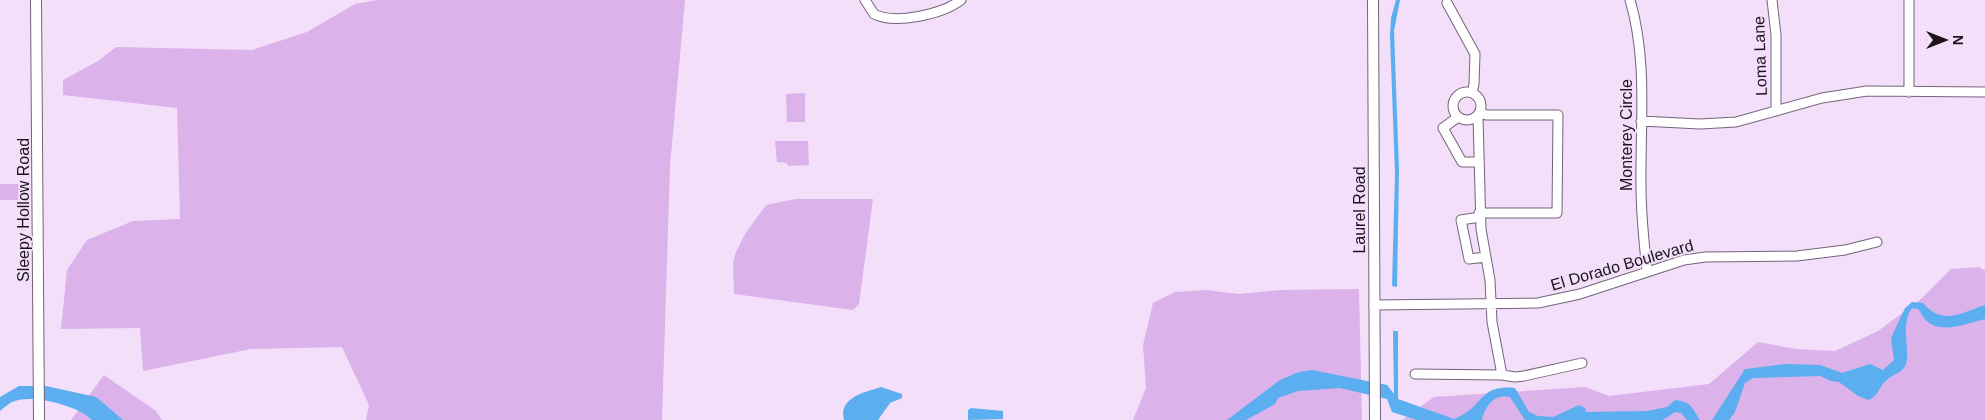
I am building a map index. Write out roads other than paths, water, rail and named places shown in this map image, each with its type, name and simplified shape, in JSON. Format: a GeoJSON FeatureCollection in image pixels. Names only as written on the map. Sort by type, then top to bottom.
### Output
{"type":"FeatureCollection","features":[{"type":"Feature","properties":{"kind":"street","name":"Sleepy Hollow Road"},"geometry":{"type":"LineString","coordinates":[[36,0],[38,420]]}},
{"type":"Feature","properties":{"kind":"street"},"geometry":{"type":"LineString","coordinates":[[865,0],[874,14],[892,18],[926,15],[947,9],[961,0]]}},
{"type":"Feature","properties":{"kind":"street","name":"Laurel Road"},"geometry":{"type":"LineString","coordinates":[[1373,0],[1375,420]]}},
{"type":"Feature","properties":{"kind":"street","name":"Monterey Circle"},"geometry":{"type":"LineString","coordinates":[[1630,0],[1640,42],[1642,228],[1647,271]]}},
{"type":"Feature","properties":{"kind":"street","name":"Loma Lane"},"geometry":{"type":"LineString","coordinates":[[1772,0],[1776,35],[1776,111]]}},
{"type":"Feature","properties":{"kind":"street"},"geometry":{"type":"LineString","coordinates":[[1909,0],[1909,92]]}},
{"type":"Feature","properties":{"kind":"street"},"geometry":{"type":"LineString","coordinates":[[1447,3],[1475,54],[1472,93]]}},
{"type":"Feature","properties":{"kind":"street"},"geometry":{"type":"LineString","coordinates":[[1641,121],[1716,124],[1755,118],[1846,93],[1985,92]]}},
{"type":"Feature","properties":{"kind":"street"},"geometry":{"type":"LineString","coordinates":[[1486,257],[1469,259],[1461,220],[1479,215],[1557,214],[1558,115],[1479,114],[1470,120],[1458,117],[1453,107],[1456,98],[1463,93],[1472,93],[1479,98],[1479,114],[1478,162],[1479,215],[1486,257],[1491,305],[1502,374]]}},
{"type":"Feature","properties":{"kind":"street"},"geometry":{"type":"LineString","coordinates":[[1458,117],[1443,128],[1462,162],[1478,162]]}},
{"type":"Feature","properties":{"kind":"street","name":"El Dorado Boulevard"},"geometry":{"type":"LineString","coordinates":[[1374,305],[1538,303],[1559,300],[1684,260],[1705,257],[1796,256],[1845,250],[1878,242]]}},
{"type":"Feature","properties":{"kind":"street"},"geometry":{"type":"LineString","coordinates":[[1414,374],[1502,374],[1515,377],[1582,363]]}},
{"type":"Feature","properties":{"kind":"water"},"geometry":{"type":"Polygon","coordinates":[[[1396,0],[1400,0],[1394,31],[1399,170],[1397,287],[1392,286],[1395,174],[1390,36],[1391,18],[1396,0]]]}},
{"type":"Feature","properties":{"kind":"water"},"geometry":{"type":"Polygon","coordinates":[[[1912,302],[1923,303],[1930,310],[1945,316],[1960,314],[1985,305],[1985,319],[1956,326],[1941,327],[1928,322],[1918,309],[1912,308],[1906,324],[1906,364],[1901,371],[1884,383],[1876,395],[1869,400],[1858,396],[1839,382],[1820,376],[1753,378],[1745,383],[1735,412],[1729,420],[1712,420],[1745,369],[1786,364],[1820,365],[1842,373],[1870,364],[1883,370],[1894,360],[1891,338],[1905,308],[1912,302]]]}},
{"type":"Feature","properties":{"kind":"water"},"geometry":{"type":"Polygon","coordinates":[[[1393,331],[1398,331],[1398,399],[1454,419],[1471,409],[1494,389],[1515,388],[1529,412],[1538,416],[1553,417],[1579,405],[1585,408],[1586,412],[1647,411],[1667,407],[1675,400],[1688,404],[1700,420],[1687,420],[1681,413],[1675,412],[1663,420],[1525,420],[1510,397],[1505,396],[1495,399],[1488,406],[1482,420],[1417,420],[1392,412],[1387,399],[1340,388],[1298,391],[1278,398],[1275,404],[1246,420],[1227,420],[1280,380],[1299,372],[1312,370],[1387,385],[1394,394],[1393,331]]]}},
{"type":"Feature","properties":{"kind":"water"},"geometry":{"type":"Polygon","coordinates":[[[19,386],[46,386],[96,397],[123,420],[92,420],[77,410],[66,406],[54,402],[31,399],[12,402],[0,411],[0,397],[19,386]]]}},
{"type":"Feature","properties":{"kind":"water"},"geometry":{"type":"Polygon","coordinates":[[[881,387],[902,394],[902,398],[890,403],[878,420],[844,420],[843,412],[849,401],[861,394],[881,387]]]}},
{"type":"Feature","properties":{"kind":"water"},"geometry":{"type":"Polygon","coordinates":[[[971,408],[1003,411],[1003,419],[968,420],[968,410],[971,408]]]}}]}
